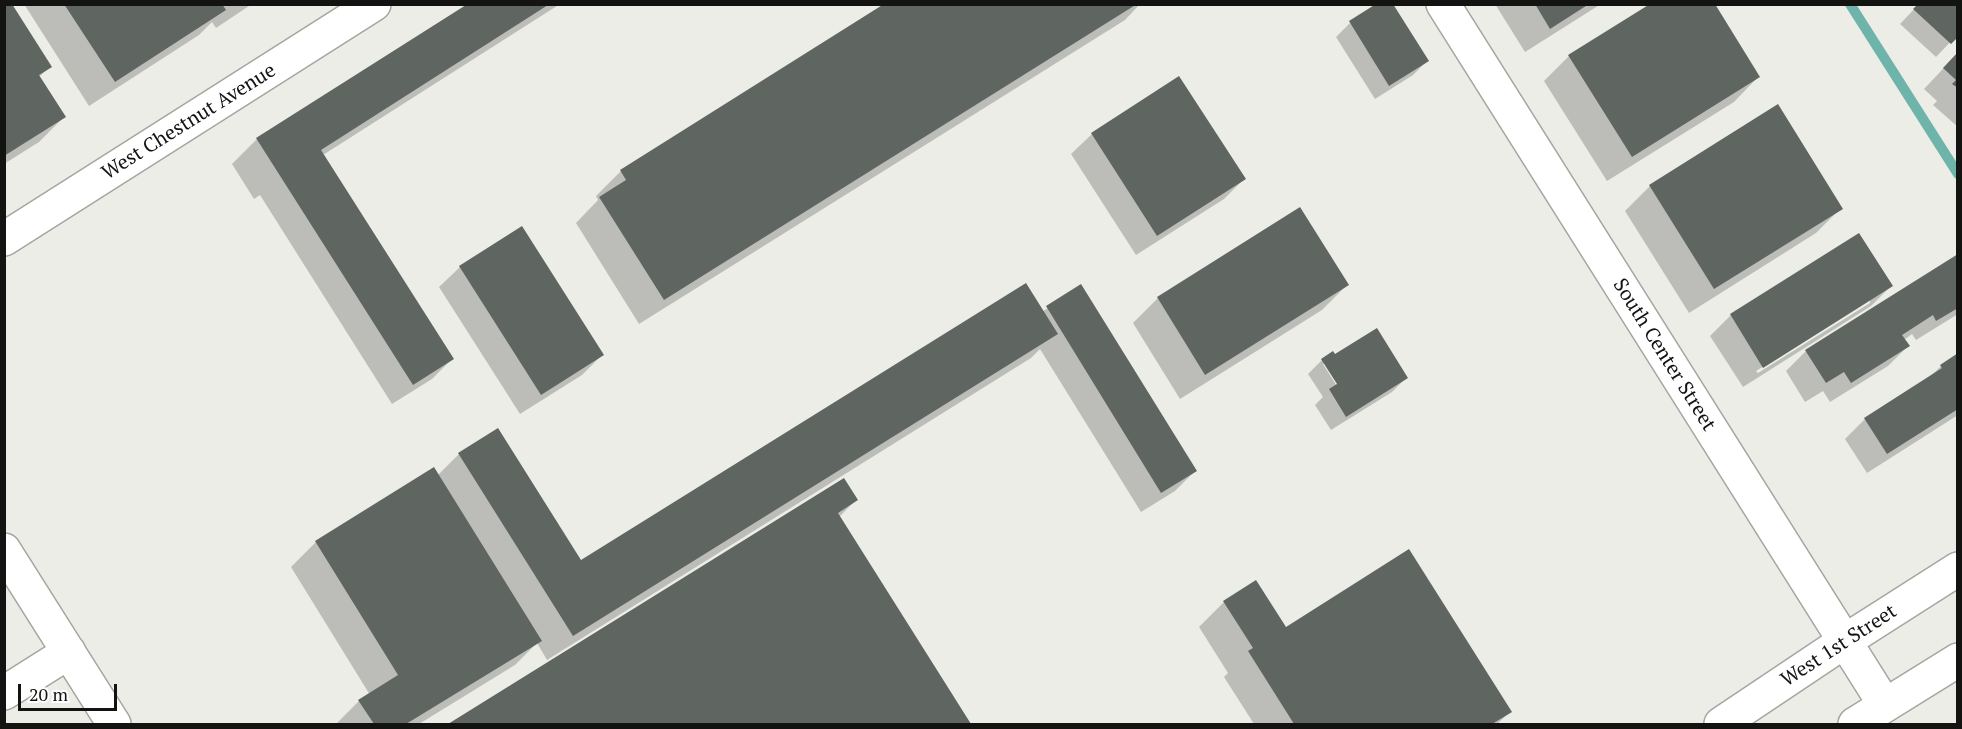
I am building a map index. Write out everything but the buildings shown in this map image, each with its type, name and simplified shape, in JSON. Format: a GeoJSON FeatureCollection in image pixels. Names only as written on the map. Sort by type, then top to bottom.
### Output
{"type":"FeatureCollection","features":[{"type":"Feature","properties":{"kind":"street","name":"West Chestnut Avenue"},"geometry":{"type":"LineString","coordinates":[[4,239],[374,4]]}},
{"type":"Feature","properties":{"kind":"street","name":"South Center Street"},"geometry":{"type":"LineString","coordinates":[[1443,4],[1885,705]]}},
{"type":"Feature","properties":{"kind":"street"},"geometry":{"type":"LineString","coordinates":[[4,550],[114,724]]}},
{"type":"Feature","properties":{"kind":"street","name":"West 1st Street"},"geometry":{"type":"LineString","coordinates":[[1721,724],[1958,569]]}},
{"type":"Feature","properties":{"kind":"street"},"geometry":{"type":"LineString","coordinates":[[4,693],[69,652]]}},
{"type":"Feature","properties":{"kind":"street"},"geometry":{"type":"LineString","coordinates":[[1855,724],[1958,660]]}},
{"type":"Feature","properties":{"kind":"waterway"},"geometry":{"type":"LineString","coordinates":[[1850,4],[1958,174]]}}]}
